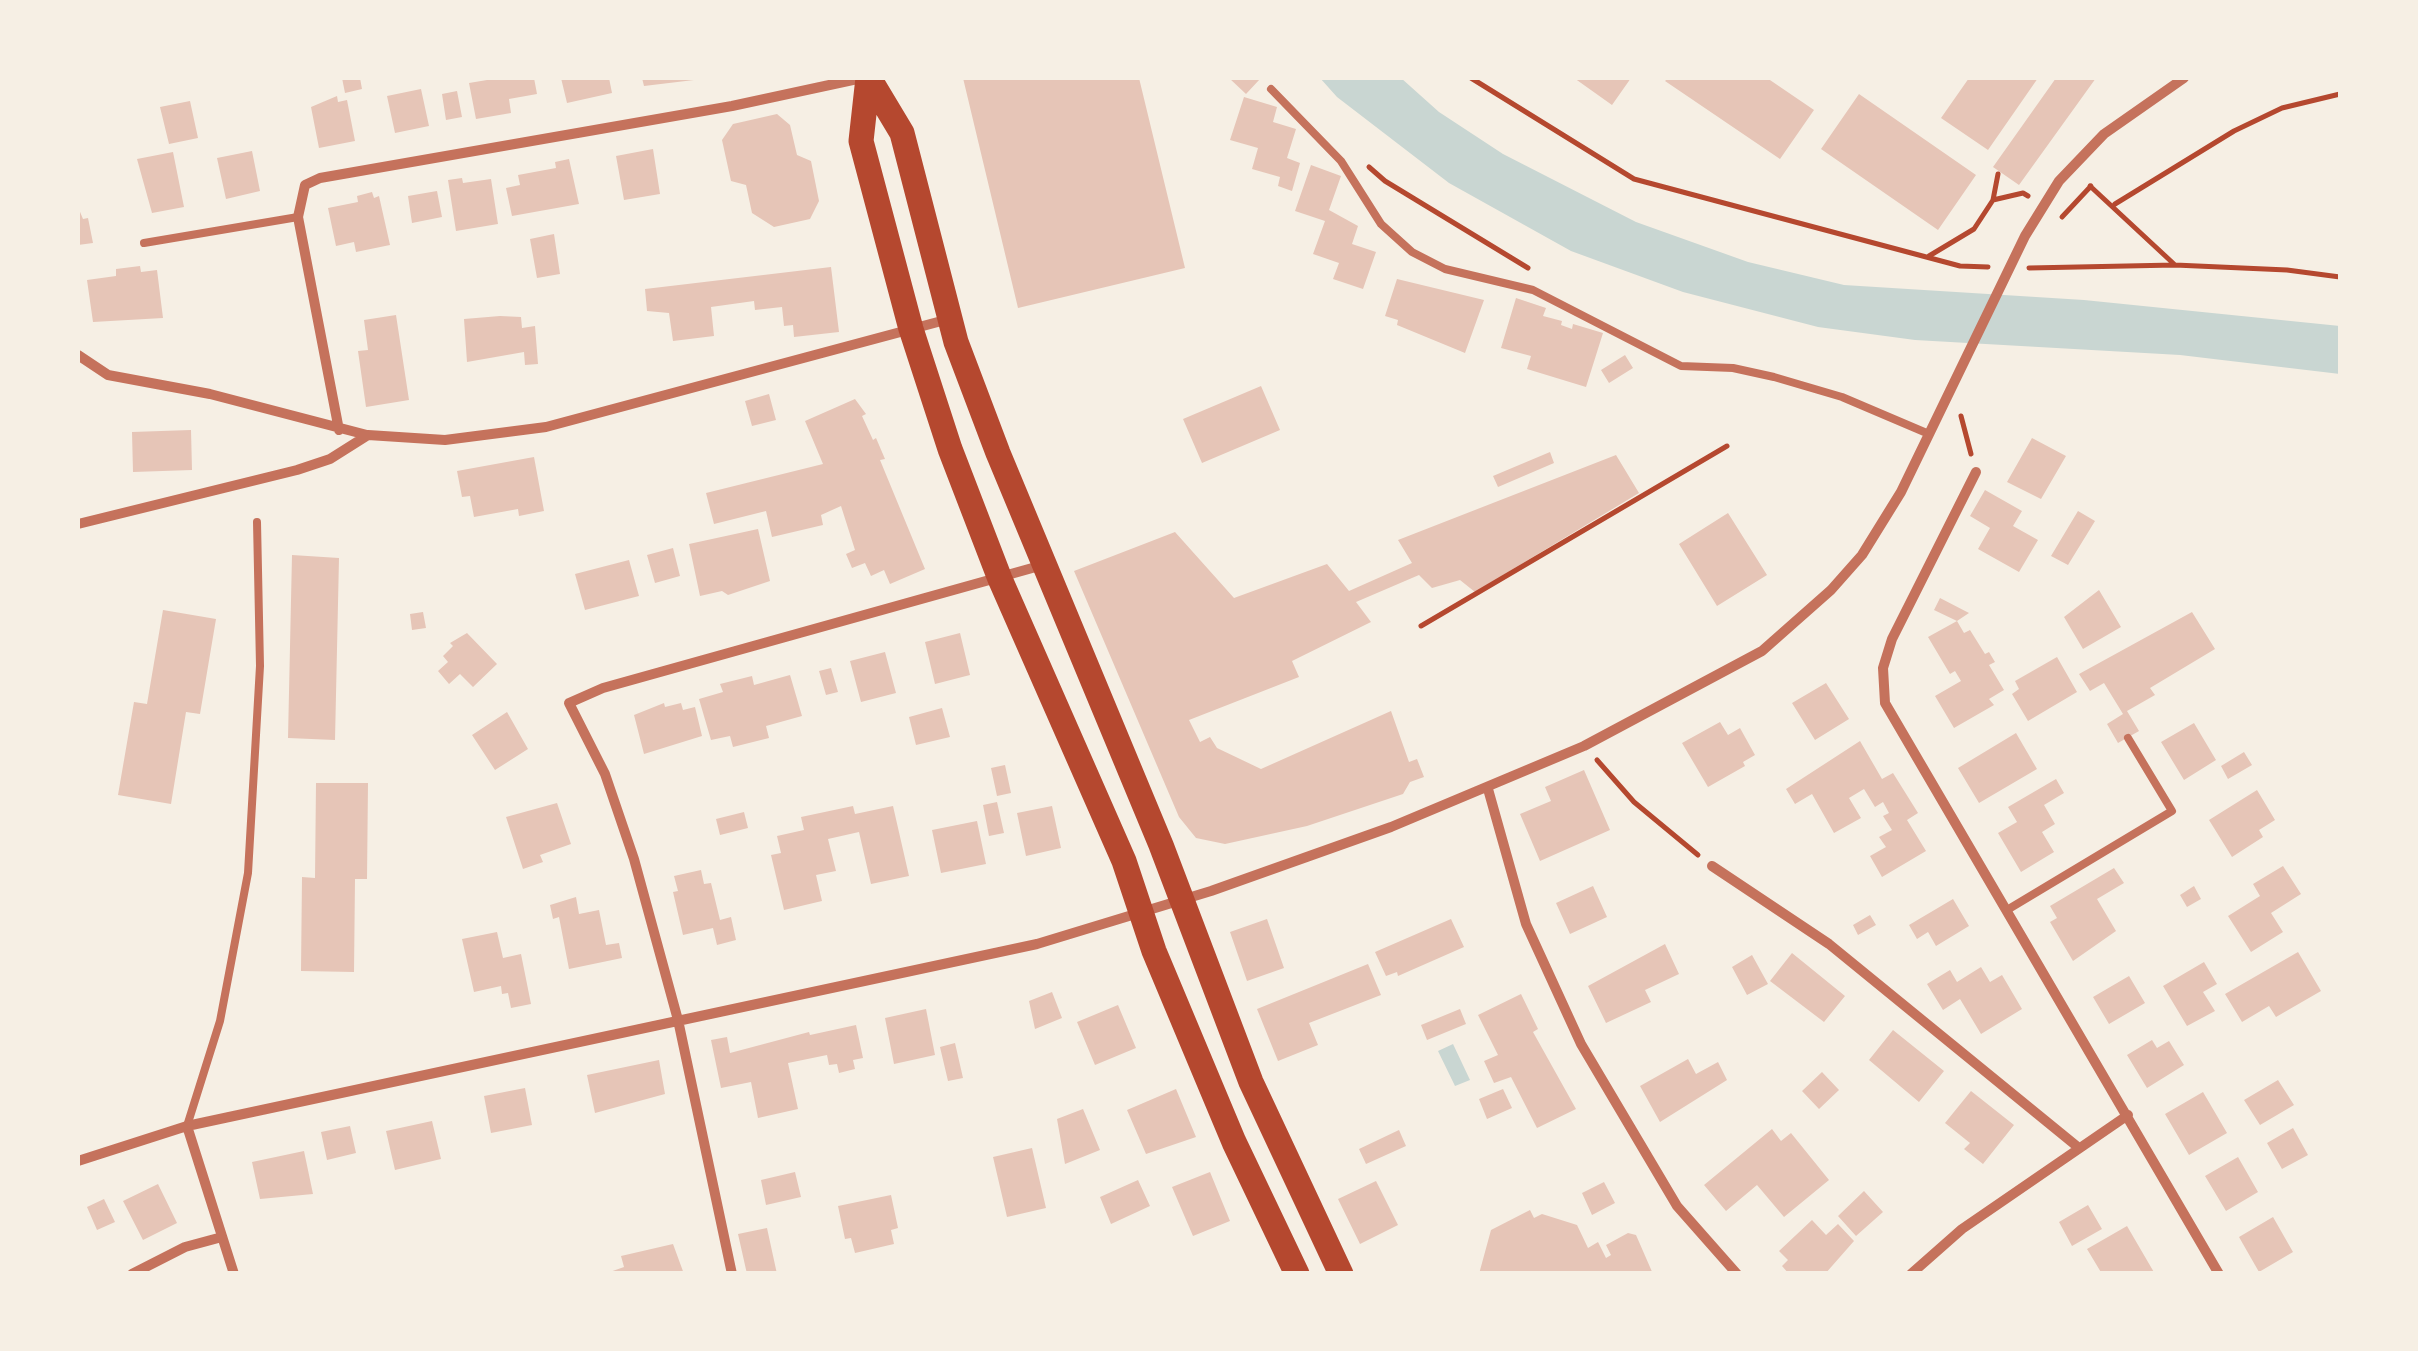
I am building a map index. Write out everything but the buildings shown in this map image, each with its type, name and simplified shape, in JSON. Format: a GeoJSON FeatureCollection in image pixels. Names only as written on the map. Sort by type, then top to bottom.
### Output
{"type":"FeatureCollection","features":[{"type":"Feature","properties":{"kind":"main road"},"geometry":{"type":"LineString","coordinates":[[866,78],[902,133],[950,319],[1043,565],[1160,845],[1251,1082],[1341,1274]]}},
{"type":"Feature","properties":{"kind":"main road"},"geometry":{"type":"LineString","coordinates":[[866,78],[861,140],[910,329],[1000,579],[1124,861],[1234,1142],[1297,1274]]}},
{"type":"Feature","properties":{"kind":"street"},"geometry":{"type":"LineString","coordinates":[[339,430],[298,218],[305,185],[320,178],[732,106],[866,78]]}},
{"type":"Feature","properties":{"kind":"street"},"geometry":{"type":"LineString","coordinates":[[78,1161],[187,1126],[1037,944],[1179,901],[1488,789],[1584,746],[1762,651],[1795,625],[1862,554],[1901,492],[2026,236],[2059,182],[2104,134],[2184,78]]}},
{"type":"Feature","properties":{"kind":"street"},"geometry":{"type":"LineString","coordinates":[[78,354],[108,375],[210,394],[339,430],[445,440],[546,428],[950,319]]}},
{"type":"Feature","properties":{"kind":"street"},"geometry":{"type":"LineString","coordinates":[[78,524],[297,470],[330,459],[368,435]]}},
{"type":"Feature","properties":{"kind":"street"},"geometry":{"type":"LineString","coordinates":[[1976,472],[1892,640],[1883,668],[1885,704],[2218,1274]]}},
{"type":"Feature","properties":{"kind":"street"},"geometry":{"type":"LineString","coordinates":[[732,1274],[678,1020],[605,774],[569,703],[603,688],[1043,565]]}},
{"type":"Feature","properties":{"kind":"street"},"geometry":{"type":"LineString","coordinates":[[1488,789],[1516,896],[1580,1044],[1626,1128],[1677,1206],[1737,1274]]}},
{"type":"Feature","properties":{"kind":"street"},"geometry":{"type":"LineString","coordinates":[[1712,866],[1830,944],[2080,1148]]}},
{"type":"Feature","properties":{"kind":"street"},"geometry":{"type":"LineString","coordinates":[[1912,1274],[1962,1228],[2128,1115]]}},
{"type":"Feature","properties":{"kind":"street"},"geometry":{"type":"LineString","coordinates":[[187,1126],[234,1274]]}},
{"type":"Feature","properties":{"kind":"street"},"geometry":{"type":"LineString","coordinates":[[132,1274],[185,1247],[222,1238]]}},
{"type":"Feature","properties":{"kind":"lane"},"geometry":{"type":"LineString","coordinates":[[1271,89],[1341,161],[1381,224],[1412,252],[1445,269],[1533,290],[1682,366],[1733,368],[1774,377],[1842,397],[1929,434]]}},
{"type":"Feature","properties":{"kind":"lane"},"geometry":{"type":"LineString","coordinates":[[144,243],[298,218]]}},
{"type":"Feature","properties":{"kind":"lane"},"geometry":{"type":"LineString","coordinates":[[187,1126],[220,1022],[248,872],[260,666],[256,522]]}},
{"type":"Feature","properties":{"kind":"lane"},"geometry":{"type":"LineString","coordinates":[[2007,910],[2172,812],[2128,738]]}},
{"type":"Feature","properties":{"kind":"path"},"geometry":{"type":"LineString","coordinates":[[1471,78],[1634,180],[1960,266],[1996,267]]}},
{"type":"Feature","properties":{"kind":"path"},"geometry":{"type":"LineString","coordinates":[[2115,204],[2234,131],[2282,108],[2340,94]]}},
{"type":"Feature","properties":{"kind":"path"},"geometry":{"type":"LineString","coordinates":[[1356,156],[1385,182],[1532,270]]}},
{"type":"Feature","properties":{"kind":"path"},"geometry":{"type":"LineString","coordinates":[[1926,257],[1974,229],[1993,200],[1998,174]]}},
{"type":"Feature","properties":{"kind":"path"},"geometry":{"type":"LineString","coordinates":[[2059,220],[2091,186],[2115,204],[2175,265]]}},
{"type":"Feature","properties":{"kind":"path"},"geometry":{"type":"LineString","coordinates":[[1993,200],[2024,193],[2043,206]]}},
{"type":"Feature","properties":{"kind":"path"},"geometry":{"type":"LineString","coordinates":[[2014,268],[2085,271],[2175,265],[2287,270],[2340,278]]}},
{"type":"Feature","properties":{"kind":"path"},"geometry":{"type":"LineString","coordinates":[[1960,412],[1976,472]]}},
{"type":"Feature","properties":{"kind":"path"},"geometry":{"type":"LineString","coordinates":[[1421,626],[1726,446]]}},
{"type":"Feature","properties":{"kind":"path"},"geometry":{"type":"LineString","coordinates":[[1584,746],[1634,802],[1712,866]]}},
{"type":"Feature","properties":{"kind":"shaded area"},"geometry":{"type":"Polygon","coordinates":[[[1320,78],[1401,78],[1439,112],[1503,154],[1636,222],[1748,262],[1844,285],[2084,300],[2340,326],[2340,374],[2180,355],[1915,340],[1818,327],[1683,292],[1571,251],[1449,183],[1337,97],[1320,78]]]}},
{"type":"Feature","properties":{"kind":"shaded area"},"geometry":{"type":"Polygon","coordinates":[[[1453,1044],[1470,1080],[1455,1086],[1438,1051],[1453,1044]]]}}]}
